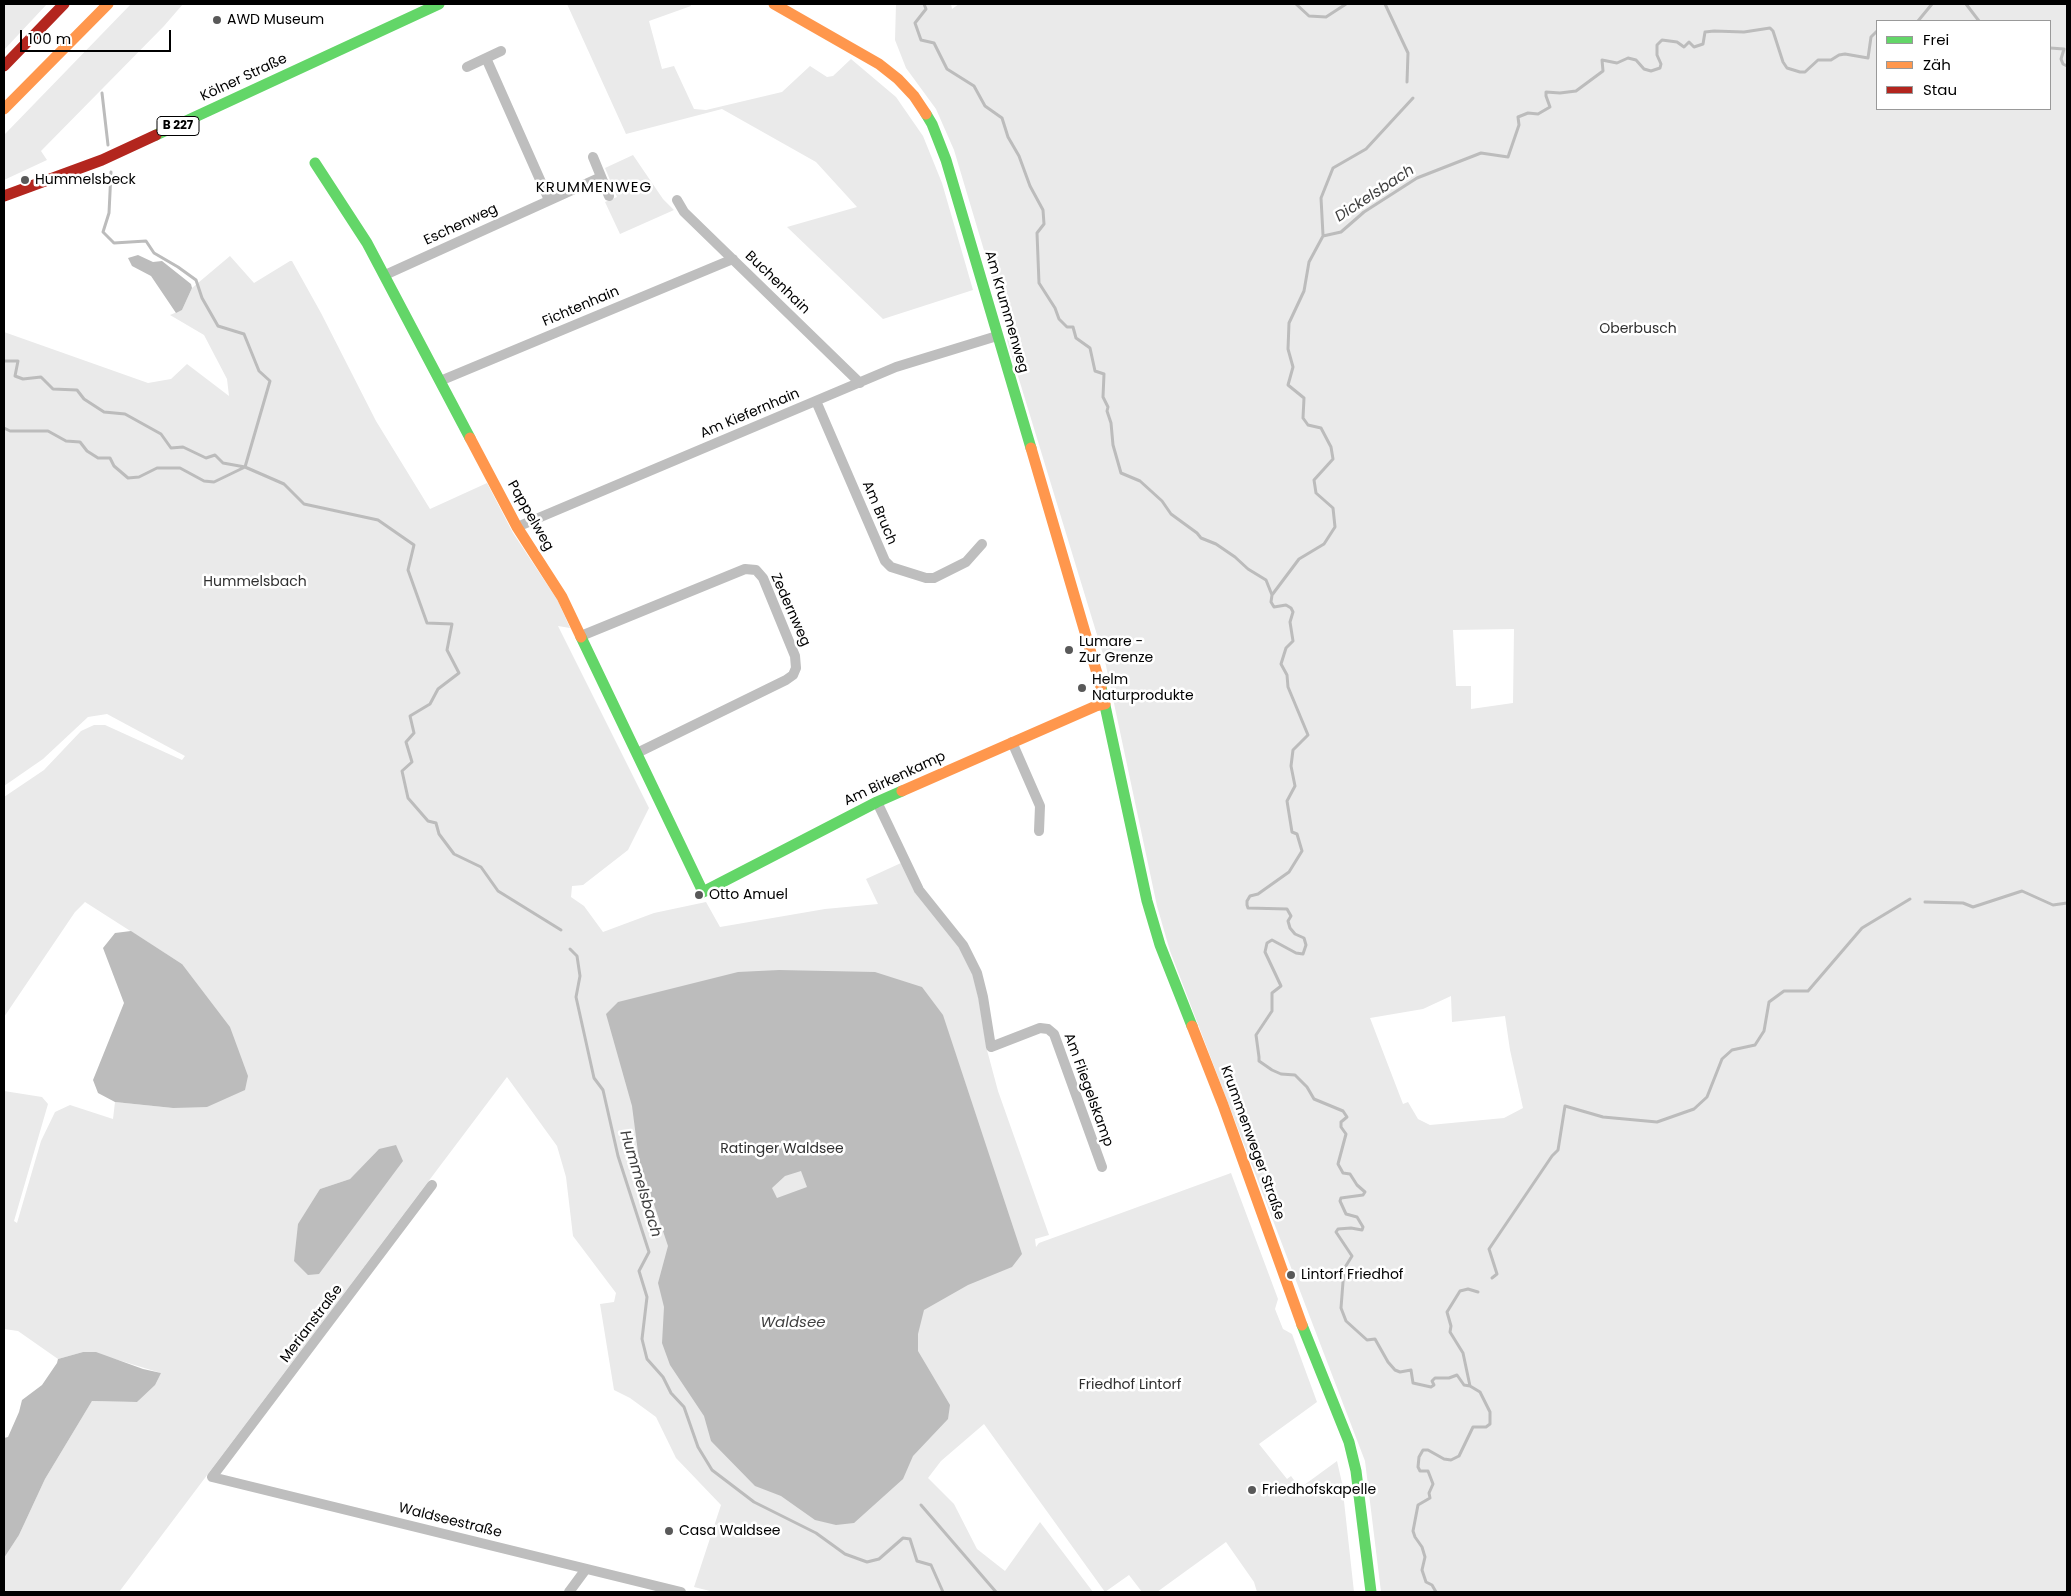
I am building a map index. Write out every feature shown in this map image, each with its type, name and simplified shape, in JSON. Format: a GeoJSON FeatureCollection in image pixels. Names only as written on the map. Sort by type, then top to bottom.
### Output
{"type":"FeatureCollection","features":[{"type":"Feature","properties":{"kind":"main road"},"geometry":{"type":"LineString","coordinates":[[4,66],[64,4]]}},
{"type":"Feature","properties":{"kind":"main road"},"geometry":{"type":"LineString","coordinates":[[4,108],[108,4]]}},
{"type":"Feature","properties":{"kind":"main road","name":"Kölner Straße"},"geometry":{"type":"LineString","coordinates":[[4,196],[102,160],[439,4]]}},
{"type":"Feature","properties":{"kind":"main road","name":"Am Krummenweg"},"geometry":{"type":"LineString","coordinates":[[774,4],[878,64],[898,79],[914,96],[932,124],[946,160],[1105,704]]}},
{"type":"Feature","properties":{"kind":"main road","name":"Pappelweg"},"geometry":{"type":"LineString","coordinates":[[315,163],[367,242],[516,527],[562,597],[703,892]]}},
{"type":"Feature","properties":{"kind":"main road","name":"Am Birkenkamp"},"geometry":{"type":"LineString","coordinates":[[703,892],[877,802],[1012,742],[1096,706],[1105,704]]}},
{"type":"Feature","properties":{"kind":"main road","name":"Krummenweger Straße"},"geometry":{"type":"LineString","coordinates":[[1105,704],[1147,901],[1160,945],[1223,1105],[1304,1328],[1349,1442],[1356,1471],[1371,1592]]}},
{"type":"Feature","properties":{"kind":"street"},"geometry":{"type":"LineString","coordinates":[[467,67],[501,51]]}},
{"type":"Feature","properties":{"kind":"street"},"geometry":{"type":"LineString","coordinates":[[486,58],[549,200]]}},
{"type":"Feature","properties":{"kind":"street"},"geometry":{"type":"LineString","coordinates":[[593,157],[609,196]]}},
{"type":"Feature","properties":{"kind":"street","name":"Eschenweg"},"geometry":{"type":"LineString","coordinates":[[385,275],[601,177]]}},
{"type":"Feature","properties":{"kind":"street","name":"Buchenhain"},"geometry":{"type":"LineString","coordinates":[[677,200],[684,212],[860,383]]}},
{"type":"Feature","properties":{"kind":"street","name":"Fichtenhain"},"geometry":{"type":"LineString","coordinates":[[440,381],[733,259]]}},
{"type":"Feature","properties":{"kind":"street","name":"Am Kiefernhain"},"geometry":{"type":"LineString","coordinates":[[516,527],[896,367],[997,336]]}},
{"type":"Feature","properties":{"kind":"street","name":"Am Bruch"},"geometry":{"type":"LineString","coordinates":[[816,400],[885,561],[891,566],[926,578],[934,578],[966,562],[982,544]]}},
{"type":"Feature","properties":{"kind":"street","name":"Zedernweg"},"geometry":{"type":"LineString","coordinates":[[581,636],[745,569],[756,570],[763,578],[795,656],[796,668],[793,675],[637,753]]}},
{"type":"Feature","properties":{"kind":"street"},"geometry":{"type":"LineString","coordinates":[[1012,742],[1040,806],[1038,830]]}},
{"type":"Feature","properties":{"kind":"street","name":"Am Fliegelskamp"},"geometry":{"type":"LineString","coordinates":[[877,802],[919,890],[963,945],[977,974],[991,1046],[1040,1028],[1048,1029],[1054,1034],[1102,1167]]}},
{"type":"Feature","properties":{"kind":"street","name":"Merianstraße"},"geometry":{"type":"LineString","coordinates":[[212,1477],[432,1185]]}},
{"type":"Feature","properties":{"kind":"street","name":"Waldseestraße"},"geometry":{"type":"LineString","coordinates":[[212,1477],[681,1592]]}},
{"type":"Feature","properties":{"kind":"street"},"geometry":{"type":"LineString","coordinates":[[569,1592],[586,1569]]}},
{"type":"Feature","properties":{"kind":"green space"},"geometry":{"type":"Polygon","coordinates":[[[4,4],[47,4],[4,50],[4,4]]]}},
{"type":"Feature","properties":{"kind":"green space"},"geometry":{"type":"Polygon","coordinates":[[[131,4],[183,4],[164,26],[41,151],[47,160],[4,180],[4,135],[131,4]]]}},
{"type":"Feature","properties":{"kind":"green space"},"geometry":{"type":"Polygon","coordinates":[[[567,4],[690,4],[691,6],[649,21],[662,69],[674,66],[694,109],[706,110],[782,92],[810,66],[827,77],[833,76],[851,59],[896,97],[923,136],[942,183],[973,290],[883,319],[787,227],[857,207],[816,162],[722,109],[626,134],[567,4]]]}},
{"type":"Feature","properties":{"kind":"green space","name":"Oberbusch"},"geometry":{"type":"Polygon","coordinates":[[[896,4],[951,4],[952,9],[959,4],[2067,4],[2067,1592],[1381,1592],[1365,1461],[1170,951],[1157,906],[1105,661],[1007,340],[1009,334],[954,150],[936,109],[906,68],[895,40],[896,4]],[[1514,629],[1453,630],[1456,686],[1471,686],[1471,709],[1513,703],[1514,629]],[[1451,996],[1423,1009],[1370,1018],[1403,1104],[1408,1102],[1418,1119],[1430,1125],[1504,1118],[1523,1108],[1510,1050],[1505,1016],[1452,1022],[1451,996]]]}},
{"type":"Feature","properties":{"kind":"green space"},"geometry":{"type":"Polygon","coordinates":[[[633,155],[663,199],[674,210],[620,234],[605,202],[617,197],[605,168],[633,155]]]}},
{"type":"Feature","properties":{"kind":"green space"},"geometry":{"type":"Polygon","coordinates":[[[230,256],[254,283],[292,261],[321,313],[376,421],[430,509],[487,483],[513,533],[558,601],[570,628],[558,626],[649,808],[628,850],[583,885],[572,886],[571,897],[584,906],[603,932],[654,913],[706,902],[720,927],[825,909],[878,904],[866,879],[901,863],[958,945],[973,974],[987,1050],[998,1091],[1049,1235],[1035,1239],[1036,1247],[1039,1243],[1231,1173],[1278,1299],[1275,1309],[1283,1329],[1292,1334],[1317,1402],[1259,1444],[1287,1479],[1291,1476],[1300,1488],[1337,1461],[1342,1483],[1354,1592],[1257,1592],[1254,1582],[1226,1542],[1157,1592],[1142,1592],[1129,1575],[1105,1592],[984,1424],[941,1461],[928,1478],[954,1504],[977,1549],[1005,1571],[1040,1522],[1093,1592],[714,1592],[694,1587],[721,1505],[676,1458],[656,1417],[630,1398],[614,1390],[600,1304],[614,1302],[616,1293],[573,1236],[566,1177],[557,1146],[507,1077],[119,1592],[4,1592],[4,1558],[19,1535],[45,1479],[92,1401],[137,1402],[161,1373],[108,1357],[83,1352],[58,1359],[18,1331],[4,1329],[4,1091],[42,1097],[48,1104],[14,1221],[17,1223],[41,1141],[55,1112],[70,1105],[113,1119],[115,1102],[173,1108],[182,964],[85,902],[75,912],[4,1017],[4,797],[44,770],[81,731],[94,725],[105,725],[182,760],[185,756],[107,714],[88,717],[43,759],[4,786],[4,332],[148,383],[171,379],[187,364],[229,396],[227,379],[204,335],[170,315],[182,310],[192,288],[230,256]],[[379,1149],[350,1179],[320,1189],[294,1261],[379,1149]]]}},
{"type":"Feature","properties":{"kind":"water"},"geometry":{"type":"Polygon","coordinates":[[[138,255],[153,262],[162,261],[191,284],[192,288],[182,310],[176,313],[151,276],[132,266],[128,258],[138,255]]]}},
{"type":"Feature","properties":{"kind":"water"},"geometry":{"type":"Polygon","coordinates":[[[131,931],[182,964],[230,1027],[248,1076],[245,1090],[207,1107],[173,1108],[115,1102],[98,1093],[93,1080],[124,1003],[103,948],[115,933],[131,931]]]}},
{"type":"Feature","properties":{"kind":"water","name":"Waldsee"},"geometry":{"type":"Polygon","coordinates":[[[779,970],[875,972],[922,987],[943,1015],[1022,1254],[1012,1267],[968,1285],[924,1310],[918,1334],[918,1351],[950,1405],[948,1419],[913,1456],[903,1479],[854,1523],[836,1525],[815,1520],[781,1496],[755,1486],[711,1441],[704,1416],[670,1365],[662,1343],[664,1307],[658,1283],[668,1246],[639,1160],[632,1106],[606,1014],[618,1002],[738,972],[779,970]],[[801,1171],[785,1176],[772,1188],[777,1198],[807,1187],[801,1171]]]}},
{"type":"Feature","properties":{"kind":"water"},"geometry":{"type":"Polygon","coordinates":[[[396,1145],[403,1161],[319,1274],[308,1275],[294,1261],[298,1224],[320,1189],[350,1179],[379,1149],[396,1145]]]}},
{"type":"Feature","properties":{"kind":"water"},"geometry":{"type":"Polygon","coordinates":[[[83,1352],[96,1352],[143,1369],[161,1373],[155,1385],[137,1402],[92,1401],[45,1479],[19,1535],[4,1558],[4,1438],[8,1437],[22,1400],[42,1385],[58,1359],[83,1352]]]}},
{"type":"Feature","properties":{"kind":"waterway"},"geometry":{"type":"LineString","coordinates":[[924,4],[926,9],[915,23],[921,40],[934,43],[947,69],[974,86],[985,106],[1002,118],[1008,137],[1019,156],[1030,186],[1043,210],[1044,224],[1037,233],[1039,283],[1055,308],[1059,319],[1067,327],[1073,327],[1076,338],[1090,348],[1095,371],[1104,374],[1103,397],[1108,407],[1107,411],[1111,423],[1113,445],[1121,473],[1140,481],[1162,501],[1171,514],[1201,538],[1216,544],[1248,569],[1266,580],[1272,595]]}},
{"type":"Feature","properties":{"kind":"waterway"},"geometry":{"type":"LineString","coordinates":[[1296,4],[1309,16],[1326,17],[1346,4]]}},
{"type":"Feature","properties":{"kind":"waterway"},"geometry":{"type":"LineString","coordinates":[[1385,4],[1408,53],[1407,82]]}},
{"type":"Feature","properties":{"kind":"waterway","name":"Dickelsbach"},"geometry":{"type":"LineString","coordinates":[[1919,20],[1932,4]]}},
{"type":"Feature","properties":{"kind":"waterway","name":"Dickelsbach"},"geometry":{"type":"LineString","coordinates":[[1966,4],[1978,20]]}},
{"type":"Feature","properties":{"kind":"waterway","name":"Dickelsbach"},"geometry":{"type":"LineString","coordinates":[[1436,1592],[1432,1585],[1426,1582],[1422,1570],[1425,1557],[1413,1531],[1418,1505],[1430,1498],[1429,1493],[1433,1484],[1428,1471],[1420,1471],[1418,1467],[1419,1457],[1423,1450],[1428,1450],[1444,1459],[1451,1460],[1459,1456],[1473,1427],[1486,1427],[1490,1424],[1490,1412],[1480,1392],[1464,1385],[1457,1375],[1449,1378],[1435,1378],[1432,1381],[1434,1385],[1431,1387],[1413,1383],[1411,1370],[1400,1372],[1395,1370],[1388,1362],[1375,1339],[1367,1340],[1346,1321],[1341,1308],[1344,1269],[1352,1256],[1336,1232],[1338,1229],[1351,1228],[1362,1230],[1363,1227],[1357,1217],[1346,1214],[1340,1201],[1341,1198],[1363,1195],[1365,1192],[1357,1185],[1350,1174],[1343,1173],[1338,1164],[1346,1134],[1341,1127],[1341,1122],[1347,1117],[1343,1111],[1314,1099],[1307,1087],[1295,1075],[1281,1074],[1259,1061],[1256,1035],[1272,1011],[1272,993],[1281,986],[1265,952],[1267,943],[1272,940],[1296,953],[1303,954],[1306,945],[1304,938],[1295,934],[1290,928],[1288,921],[1291,916],[1287,909],[1248,908],[1247,905],[1250,896],[1258,894],[1289,872],[1302,851],[1297,834],[1292,832],[1287,801],[1295,786],[1291,766],[1293,750],[1308,735],[1288,687],[1287,675],[1281,664],[1286,648],[1293,641],[1290,622],[1293,612],[1286,605],[1274,607],[1271,602],[1272,595],[1299,559],[1324,544],[1335,527],[1333,508],[1316,493],[1314,480],[1333,459],[1331,447],[1321,428],[1308,425],[1303,418],[1304,398],[1288,385],[1293,367],[1288,349],[1289,323],[1304,291],[1309,262],[1323,236],[1341,232],[1364,212],[1417,178],[1481,153],[1508,157],[1519,125],[1518,117],[1528,113],[1538,114],[1550,107],[1546,92],[1576,91],[1603,71],[1602,60],[1617,63],[1628,58],[1636,60],[1644,69],[1651,71],[1660,68],[1661,64],[1657,55],[1657,45],[1662,40],[1677,42],[1684,47],[1689,42],[1694,47],[1703,44],[1705,32],[1744,32],[1770,28],[1773,31],[1783,62],[1787,68],[1805,72],[1818,60],[1831,60],[1839,55],[1845,54],[1868,58],[1871,37],[1876,32]]}},
{"type":"Feature","properties":{"kind":"waterway","name":"Dickelsbach"},"geometry":{"type":"LineString","coordinates":[[2051,48],[2064,49],[2061,59],[2063,64],[2067,66]]}},
{"type":"Feature","properties":{"kind":"waterway"},"geometry":{"type":"LineString","coordinates":[[102,93],[108,145]]}},
{"type":"Feature","properties":{"kind":"waterway"},"geometry":{"type":"LineString","coordinates":[[1323,235],[1321,198],[1333,168],[1366,149],[1413,98]]}},
{"type":"Feature","properties":{"kind":"waterway"},"geometry":{"type":"LineString","coordinates":[[4,428],[10,431],[48,431],[66,441],[80,442],[87,451],[98,458],[110,458],[114,466],[128,478],[139,477],[157,468],[180,468],[204,481],[214,482],[245,467],[270,381],[259,371],[244,334],[218,326],[202,298],[196,280],[154,253],[146,241],[114,243],[103,232],[109,213],[111,172]]}},
{"type":"Feature","properties":{"kind":"waterway","name":"Hummelsbach"},"geometry":{"type":"LineString","coordinates":[[4,361],[18,361],[15,376],[23,379],[41,377],[53,389],[77,390],[84,399],[104,412],[125,414],[161,434],[171,448],[183,447],[206,458],[215,455],[223,463],[245,467],[284,484],[304,504],[378,520],[414,545],[408,570],[427,623],[452,624],[447,650],[459,673],[438,689],[430,704],[410,716],[414,733],[406,742],[412,762],[402,771],[408,798],[428,821],[436,823],[439,834],[454,854],[481,867],[498,891],[561,930]]}},
{"type":"Feature","properties":{"kind":"waterway"},"geometry":{"type":"LineString","coordinates":[[1925,902],[1963,903],[1973,907],[2022,891],[2053,905],[2067,903]]}},
{"type":"Feature","properties":{"kind":"waterway"},"geometry":{"type":"LineString","coordinates":[[1492,1278],[1497,1274],[1489,1249],[1558,1150],[1565,1106],[1603,1117],[1657,1122],[1694,1109],[1707,1097],[1722,1059],[1732,1050],[1755,1045],[1764,1031],[1769,1002],[1784,991],[1808,991],[1862,928],[1910,899]]}},
{"type":"Feature","properties":{"kind":"waterway","name":"Hummelsbach"},"geometry":{"type":"LineString","coordinates":[[570,949],[577,956],[580,976],[576,997],[594,1078],[603,1090],[618,1156],[649,1252],[639,1271],[647,1297],[642,1339],[647,1359],[663,1377],[671,1393],[684,1407],[698,1447],[712,1470],[754,1502],[816,1533],[845,1554],[867,1562],[879,1559],[903,1538],[910,1539],[917,1561],[931,1565],[943,1592]]}},
{"type":"Feature","properties":{"kind":"waterway"},"geometry":{"type":"LineString","coordinates":[[1470,1386],[1463,1353],[1450,1332],[1451,1326],[1447,1312],[1460,1291],[1468,1289],[1478,1292]]}},
{"type":"Feature","properties":{"kind":"waterway"},"geometry":{"type":"LineString","coordinates":[[921,1505],[996,1592]]}},
{"type":"Feature","properties":{"kind":"traffic: fast"},"geometry":{"type":"LineString","coordinates":[[156,135],[439,4]]}},
{"type":"Feature","properties":{"kind":"traffic: fast"},"geometry":{"type":"LineString","coordinates":[[926,114],[932,124],[946,160],[1031,448]]}},
{"type":"Feature","properties":{"kind":"traffic: fast"},"geometry":{"type":"LineString","coordinates":[[315,163],[367,243],[470,438]]}},
{"type":"Feature","properties":{"kind":"traffic: fast"},"geometry":{"type":"LineString","coordinates":[[581,637],[703,892],[877,802],[902,791]]}},
{"type":"Feature","properties":{"kind":"traffic: fast"},"geometry":{"type":"LineString","coordinates":[[1101,687],[1147,901],[1160,945],[1192,1026]]}},
{"type":"Feature","properties":{"kind":"traffic: fast"},"geometry":{"type":"LineString","coordinates":[[1302,1325],[1349,1442],[1356,1471],[1371,1592]]}},
{"type":"Feature","properties":{"kind":"traffic: slow"},"geometry":{"type":"LineString","coordinates":[[4,109],[108,4]]}},
{"type":"Feature","properties":{"kind":"traffic: slow"},"geometry":{"type":"LineString","coordinates":[[774,4],[879,64],[898,79],[914,96],[926,114]]}},
{"type":"Feature","properties":{"kind":"traffic: slow"},"geometry":{"type":"LineString","coordinates":[[470,438],[517,527],[562,597],[581,637]]}},
{"type":"Feature","properties":{"kind":"traffic: slow"},"geometry":{"type":"LineString","coordinates":[[1031,448],[1101,687]]}},
{"type":"Feature","properties":{"kind":"traffic: slow"},"geometry":{"type":"LineString","coordinates":[[902,791],[1096,706],[1105,704]]}},
{"type":"Feature","properties":{"kind":"traffic: slow"},"geometry":{"type":"LineString","coordinates":[[1192,1026],[1223,1105],[1302,1325]]}},
{"type":"Feature","properties":{"kind":"traffic: jam"},"geometry":{"type":"LineString","coordinates":[[4,66],[64,4]]}},
{"type":"Feature","properties":{"kind":"traffic: jam"},"geometry":{"type":"LineString","coordinates":[[4,196],[102,160],[156,135]]}},
{"type":"Feature","properties":{"kind":"place","name":"AWD Museum"},"geometry":{"type":"Point","coordinates":[217,20]}},
{"type":"Feature","properties":{"kind":"place","name":"Hummelsbeck"},"geometry":{"type":"Point","coordinates":[25,180]}},
{"type":"Feature","properties":{"kind":"place","name":"Lumare - Zur Grenze"},"geometry":{"type":"Point","coordinates":[1069,650]}},
{"type":"Feature","properties":{"kind":"place","name":"Helm Naturprodukte"},"geometry":{"type":"Point","coordinates":[1082,688]}},
{"type":"Feature","properties":{"kind":"place","name":"Otto Amuel"},"geometry":{"type":"Point","coordinates":[699,895]}},
{"type":"Feature","properties":{"kind":"place","name":"Lintorf Friedhof"},"geometry":{"type":"Point","coordinates":[1291,1275]}},
{"type":"Feature","properties":{"kind":"place","name":"Friedhofskapelle"},"geometry":{"type":"Point","coordinates":[1252,1490]}},
{"type":"Feature","properties":{"kind":"place","name":"Casa Waldsee"},"geometry":{"type":"Point","coordinates":[669,1531]}},
{"type":"Feature","properties":{"kind":"district","name":"KRUMMENWEG"},"geometry":{"type":"Point","coordinates":[594,188]}},
{"type":"Feature","properties":{"kind":"park label","name":"Ratinger Waldsee"},"geometry":{"type":"Point","coordinates":[782,1149]}},
{"type":"Feature","properties":{"kind":"park label","name":"Friedhof Lintorf"},"geometry":{"type":"Point","coordinates":[1130,1385]}}]}
